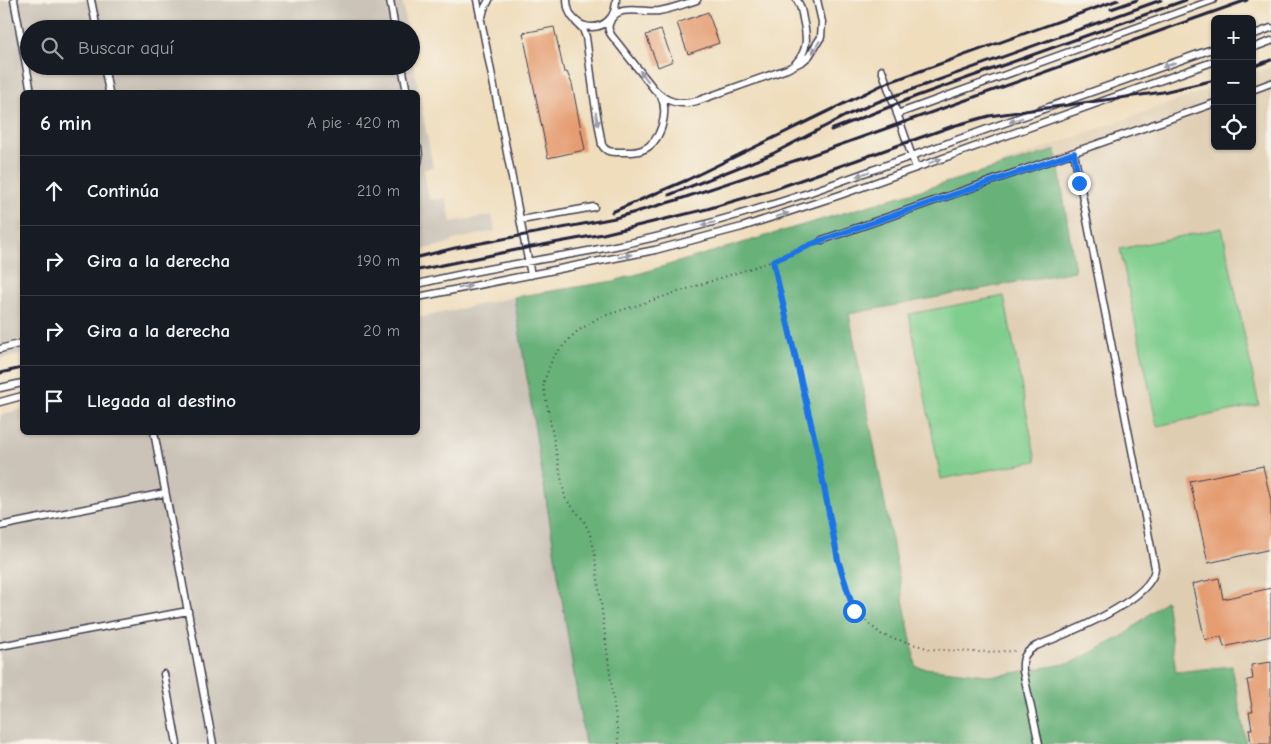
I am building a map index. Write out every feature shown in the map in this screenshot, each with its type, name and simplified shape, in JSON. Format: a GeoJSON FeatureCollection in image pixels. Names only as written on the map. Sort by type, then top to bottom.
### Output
{"type":"FeatureCollection","features":[{"type":"Feature","properties":{"kind":"lane"},"geometry":{"type":"LineString","coordinates":[[14,0],[20,32]]}},
{"type":"Feature","properties":{"kind":"lane"},"geometry":{"type":"LineString","coordinates":[[91,0],[94,20]]}},
{"type":"Feature","properties":{"kind":"lane"},"geometry":{"type":"LineString","coordinates":[[390,0],[393,20]]}},
{"type":"Feature","properties":{"kind":"lane"},"geometry":{"type":"LineString","coordinates":[[477,0],[531,275]]}},
{"type":"Feature","properties":{"kind":"lane"},"geometry":{"type":"LineString","coordinates":[[482,26],[484,9],[489,0]]}},
{"type":"Feature","properties":{"kind":"lane"},"geometry":{"type":"LineString","coordinates":[[567,0],[570,16],[583,29],[586,37],[594,104],[604,148],[611,152],[644,150],[657,135],[665,116],[661,96],[612,36],[608,28],[612,16],[623,10],[659,11],[697,0]]}},
{"type":"Feature","properties":{"kind":"lane"},"geometry":{"type":"LineString","coordinates":[[576,22],[592,27],[607,22],[616,9],[618,0]]}},
{"type":"Feature","properties":{"kind":"lane"},"geometry":{"type":"LineString","coordinates":[[786,69],[799,60],[805,49],[806,42],[802,11],[797,0]]}},
{"type":"Feature","properties":{"kind":"lane"},"geometry":{"type":"LineString","coordinates":[[661,96],[674,102],[689,103],[803,62],[809,56],[821,36],[822,22],[817,0]]}},
{"type":"Feature","properties":{"kind":"lane"},"geometry":{"type":"LineString","coordinates":[[897,114],[1214,0]]}},
{"type":"Feature","properties":{"kind":"lane"},"geometry":{"type":"LineString","coordinates":[[1256,34],[1271,28]]}},
{"type":"Feature","properties":{"kind":"lane"},"geometry":{"type":"LineString","coordinates":[[1256,47],[1271,41]]}},
{"type":"Feature","properties":{"kind":"lane"},"geometry":{"type":"LineString","coordinates":[[420,284],[634,242],[718,221],[808,193],[1211,49]]}},
{"type":"Feature","properties":{"kind":"lane"},"geometry":{"type":"LineString","coordinates":[[420,297],[655,250],[742,227],[916,168],[1211,62]]}},
{"type":"Feature","properties":{"kind":"lane"},"geometry":{"type":"LineString","coordinates":[[882,70],[916,168]]}},
{"type":"Feature","properties":{"kind":"lane"},"geometry":{"type":"LineString","coordinates":[[28,75],[31,90]]}},
{"type":"Feature","properties":{"kind":"lane"},"geometry":{"type":"LineString","coordinates":[[106,75],[109,90]]}},
{"type":"Feature","properties":{"kind":"lane"},"geometry":{"type":"LineString","coordinates":[[404,75],[407,90]]}},
{"type":"Feature","properties":{"kind":"lane"},"geometry":{"type":"LineString","coordinates":[[1256,89],[1271,83]]}},
{"type":"Feature","properties":{"kind":"lane"},"geometry":{"type":"LineString","coordinates":[[822,240],[1211,104]]}},
{"type":"Feature","properties":{"kind":"lane"},"geometry":{"type":"LineString","coordinates":[[1039,744],[1023,671],[1022,660],[1026,652],[1102,618],[1147,585],[1155,575],[1138,477],[1074,153]]}},
{"type":"Feature","properties":{"kind":"lane"},"geometry":{"type":"LineString","coordinates":[[521,220],[594,207]]}},
{"type":"Feature","properties":{"kind":"lane"},"geometry":{"type":"LineString","coordinates":[[0,349],[20,344]]}},
{"type":"Feature","properties":{"kind":"lane"},"geometry":{"type":"LineString","coordinates":[[0,388],[20,383]]}},
{"type":"Feature","properties":{"kind":"lane"},"geometry":{"type":"LineString","coordinates":[[0,402],[20,397]]}},
{"type":"Feature","properties":{"kind":"lane"},"geometry":{"type":"LineString","coordinates":[[155,435],[213,744]]}},
{"type":"Feature","properties":{"kind":"lane"},"geometry":{"type":"LineString","coordinates":[[0,526],[165,493]]}},
{"type":"Feature","properties":{"kind":"lane"},"geometry":{"type":"LineString","coordinates":[[0,646],[188,611]]}},
{"type":"Feature","properties":{"kind":"lane"},"geometry":{"type":"LineString","coordinates":[[164,674],[176,744]]}},
{"type":"Feature","properties":{"kind":"path"},"geometry":{"type":"LineString","coordinates":[[619,744],[594,549],[584,521],[565,498],[543,384],[553,357],[576,333],[598,318],[773,261],[822,240]]}},
{"type":"Feature","properties":{"kind":"path"},"geometry":{"type":"LineString","coordinates":[[773,261],[816,445],[838,560],[854,611],[882,635],[930,649],[975,652],[998,650],[1026,652]]}},
{"type":"Feature","properties":{"kind":"shaded area"},"geometry":{"type":"Polygon","coordinates":[[[0,0],[402,0],[405,20],[20,20],[20,75],[416,75],[418,90],[20,90],[20,354],[0,359],[0,0]]]}},
{"type":"Feature","properties":{"kind":"shaded area"},"geometry":{"type":"Polygon","coordinates":[[[1271,67],[1271,744],[596,744],[525,334],[1211,88],[1211,150],[1256,150],[1256,73],[1271,67]]]}},
{"type":"Feature","properties":{"kind":"shaded area"},"geometry":{"type":"Polygon","coordinates":[[[420,98],[433,167],[424,170],[429,200],[446,198],[451,222],[492,215],[495,231],[453,240],[453,242],[420,250],[420,98]]]}},
{"type":"Feature","properties":{"kind":"shaded area"},"geometry":{"type":"Polygon","coordinates":[[[514,297],[585,744],[0,744],[0,415],[20,410],[20,435],[420,435],[420,318],[514,297]]]}},
{"type":"Feature","properties":{"kind":"green space"},"geometry":{"type":"Polygon","coordinates":[[[1056,150],[1075,271],[849,314],[916,667],[995,676],[1071,663],[1123,636],[1166,600],[1176,672],[1232,666],[1246,744],[585,744],[514,297],[614,281],[1056,150]]]}},
{"type":"Feature","properties":{"kind":"green space"},"geometry":{"type":"Polygon","coordinates":[[[1222,228],[1259,405],[1157,426],[1120,249],[1222,228]]]}},
{"type":"Feature","properties":{"kind":"green space"},"geometry":{"type":"Polygon","coordinates":[[[1004,296],[1036,461],[941,479],[909,314],[1004,296]]]}},
{"type":"Feature","properties":{"kind":"building"},"geometry":{"type":"Polygon","coordinates":[[[708,12],[719,43],[688,54],[677,23],[708,12]]]}},
{"type":"Feature","properties":{"kind":"building"},"geometry":{"type":"Polygon","coordinates":[[[554,27],[564,72],[567,72],[572,84],[585,150],[548,158],[523,33],[554,27]]]}},
{"type":"Feature","properties":{"kind":"building"},"geometry":{"type":"Polygon","coordinates":[[[661,30],[673,61],[658,67],[646,35],[661,30]]]}},
{"type":"Feature","properties":{"kind":"building"},"geometry":{"type":"Polygon","coordinates":[[[1263,466],[1271,501],[1271,549],[1208,563],[1190,481],[1263,466]]]}},
{"type":"Feature","properties":{"kind":"building"},"geometry":{"type":"Polygon","coordinates":[[[1219,578],[1223,599],[1271,588],[1271,636],[1224,647],[1221,636],[1205,640],[1192,584],[1219,578]]]}},
{"type":"Feature","properties":{"kind":"building"},"geometry":{"type":"Polygon","coordinates":[[[1271,662],[1271,744],[1251,744],[1249,729],[1252,729],[1249,712],[1253,712],[1247,680],[1253,679],[1251,665],[1271,662]]]}},
{"type":"Feature","properties":{"kind":"railway"},"geometry":{"type":"LineString","coordinates":[[612,212],[687,180],[884,84],[1118,0]]}},
{"type":"Feature","properties":{"kind":"railway"},"geometry":{"type":"LineString","coordinates":[[1111,9],[1137,0]]}},
{"type":"Feature","properties":{"kind":"railway"},"geometry":{"type":"LineString","coordinates":[[669,195],[772,154],[847,115],[880,101],[1161,0]]}},
{"type":"Feature","properties":{"kind":"railway"},"geometry":{"type":"LineString","coordinates":[[831,130],[917,96],[1186,0]]}},
{"type":"Feature","properties":{"kind":"railway"},"geometry":{"type":"LineString","coordinates":[[420,257],[455,248],[615,218],[677,200],[806,157],[1247,0]]}},
{"type":"Feature","properties":{"kind":"railway"},"geometry":{"type":"LineString","coordinates":[[1256,66],[1271,60]]}},
{"type":"Feature","properties":{"kind":"railway"},"geometry":{"type":"LineString","coordinates":[[420,270],[603,234],[707,209],[775,189],[953,126],[989,116],[1163,92],[1211,81]]}},
{"type":"Feature","properties":{"kind":"railway"},"geometry":{"type":"LineString","coordinates":[[0,373],[20,368]]}},
{"type":"Feature","properties":{"kind":"route"},"geometry":{"type":"LineString","coordinates":[[854,611],[838,560],[816,445],[773,261],[822,240],[1074,153],[1079,183]]}}]}
